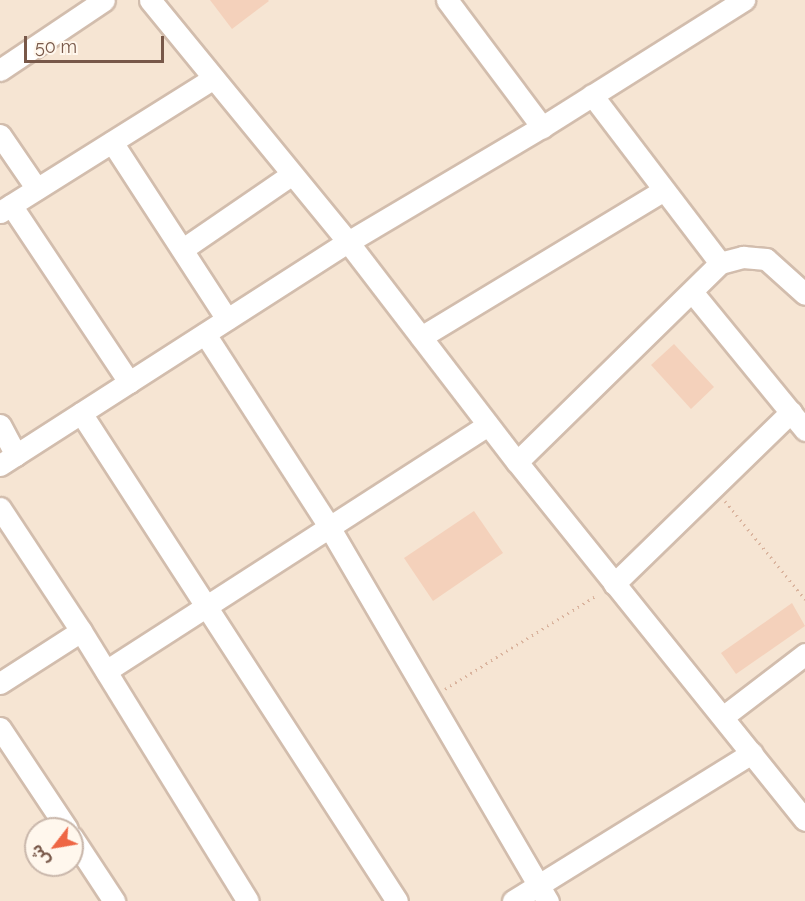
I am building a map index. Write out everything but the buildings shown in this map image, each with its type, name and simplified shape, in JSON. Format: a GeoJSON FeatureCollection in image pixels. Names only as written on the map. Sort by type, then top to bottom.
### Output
{"type":"FeatureCollection","features":[{"type":"Feature","properties":{"kind":"street"},"geometry":{"type":"LineString","coordinates":[[0,70],[104,0]]}},
{"type":"Feature","properties":{"kind":"street"},"geometry":{"type":"LineString","coordinates":[[150,0],[348,242],[488,425],[614,584],[724,716],[805,820]]}},
{"type":"Feature","properties":{"kind":"street"},"geometry":{"type":"LineString","coordinates":[[447,0],[542,128]]}},
{"type":"Feature","properties":{"kind":"street"},"geometry":{"type":"LineString","coordinates":[[0,425],[8,460],[348,242],[542,128],[744,0]]}},
{"type":"Feature","properties":{"kind":"street"},"geometry":{"type":"LineString","coordinates":[[129,382],[5,209],[213,78]]}},
{"type":"Feature","properties":{"kind":"street"},"geometry":{"type":"LineString","coordinates":[[592,95],[662,191],[720,263]]}},
{"type":"Feature","properties":{"kind":"street"},"geometry":{"type":"LineString","coordinates":[[0,135],[37,189]]}},
{"type":"Feature","properties":{"kind":"street"},"geometry":{"type":"LineString","coordinates":[[112,142],[227,319]]}},
{"type":"Feature","properties":{"kind":"street"},"geometry":{"type":"LineString","coordinates":[[183,249],[292,174]]}},
{"type":"Feature","properties":{"kind":"street"},"geometry":{"type":"LineString","coordinates":[[421,337],[662,191]]}},
{"type":"Feature","properties":{"kind":"street"},"geometry":{"type":"LineString","coordinates":[[518,462],[693,293],[720,263],[743,257],[766,259],[805,294]]}},
{"type":"Feature","properties":{"kind":"street"},"geometry":{"type":"LineString","coordinates":[[693,293],[805,430]]}},
{"type":"Feature","properties":{"kind":"street"},"geometry":{"type":"LineString","coordinates":[[205,334],[328,525],[543,893]]}},
{"type":"Feature","properties":{"kind":"street"},"geometry":{"type":"LineString","coordinates":[[614,584],[715,488],[790,412]]}},
{"type":"Feature","properties":{"kind":"street"},"geometry":{"type":"LineString","coordinates":[[81,413],[397,901]]}},
{"type":"Feature","properties":{"kind":"street"},"geometry":{"type":"LineString","coordinates":[[106,671],[207,608],[328,525],[488,425]]}},
{"type":"Feature","properties":{"kind":"street"},"geometry":{"type":"LineString","coordinates":[[0,508],[81,631],[248,901]]}},
{"type":"Feature","properties":{"kind":"street"},"geometry":{"type":"LineString","coordinates":[[0,683],[81,631]]}},
{"type":"Feature","properties":{"kind":"street"},"geometry":{"type":"LineString","coordinates":[[724,716],[805,654]]}},
{"type":"Feature","properties":{"kind":"street"},"geometry":{"type":"LineString","coordinates":[[0,728],[59,817]]}},
{"type":"Feature","properties":{"kind":"street"},"geometry":{"type":"LineString","coordinates":[[513,901],[543,893],[752,753]]}},
{"type":"Feature","properties":{"kind":"street"},"geometry":{"type":"LineString","coordinates":[[84,855],[114,901]]}},
{"type":"Feature","properties":{"kind":"path"},"geometry":{"type":"LineString","coordinates":[[715,488],[805,598]]}},
{"type":"Feature","properties":{"kind":"path"},"geometry":{"type":"LineString","coordinates":[[431,698],[614,584]]}},
{"type":"Feature","properties":{"kind":"shaded area"},"geometry":{"type":"Polygon","coordinates":[[[0,0],[805,0],[805,901],[0,901],[0,0]]]}}]}
